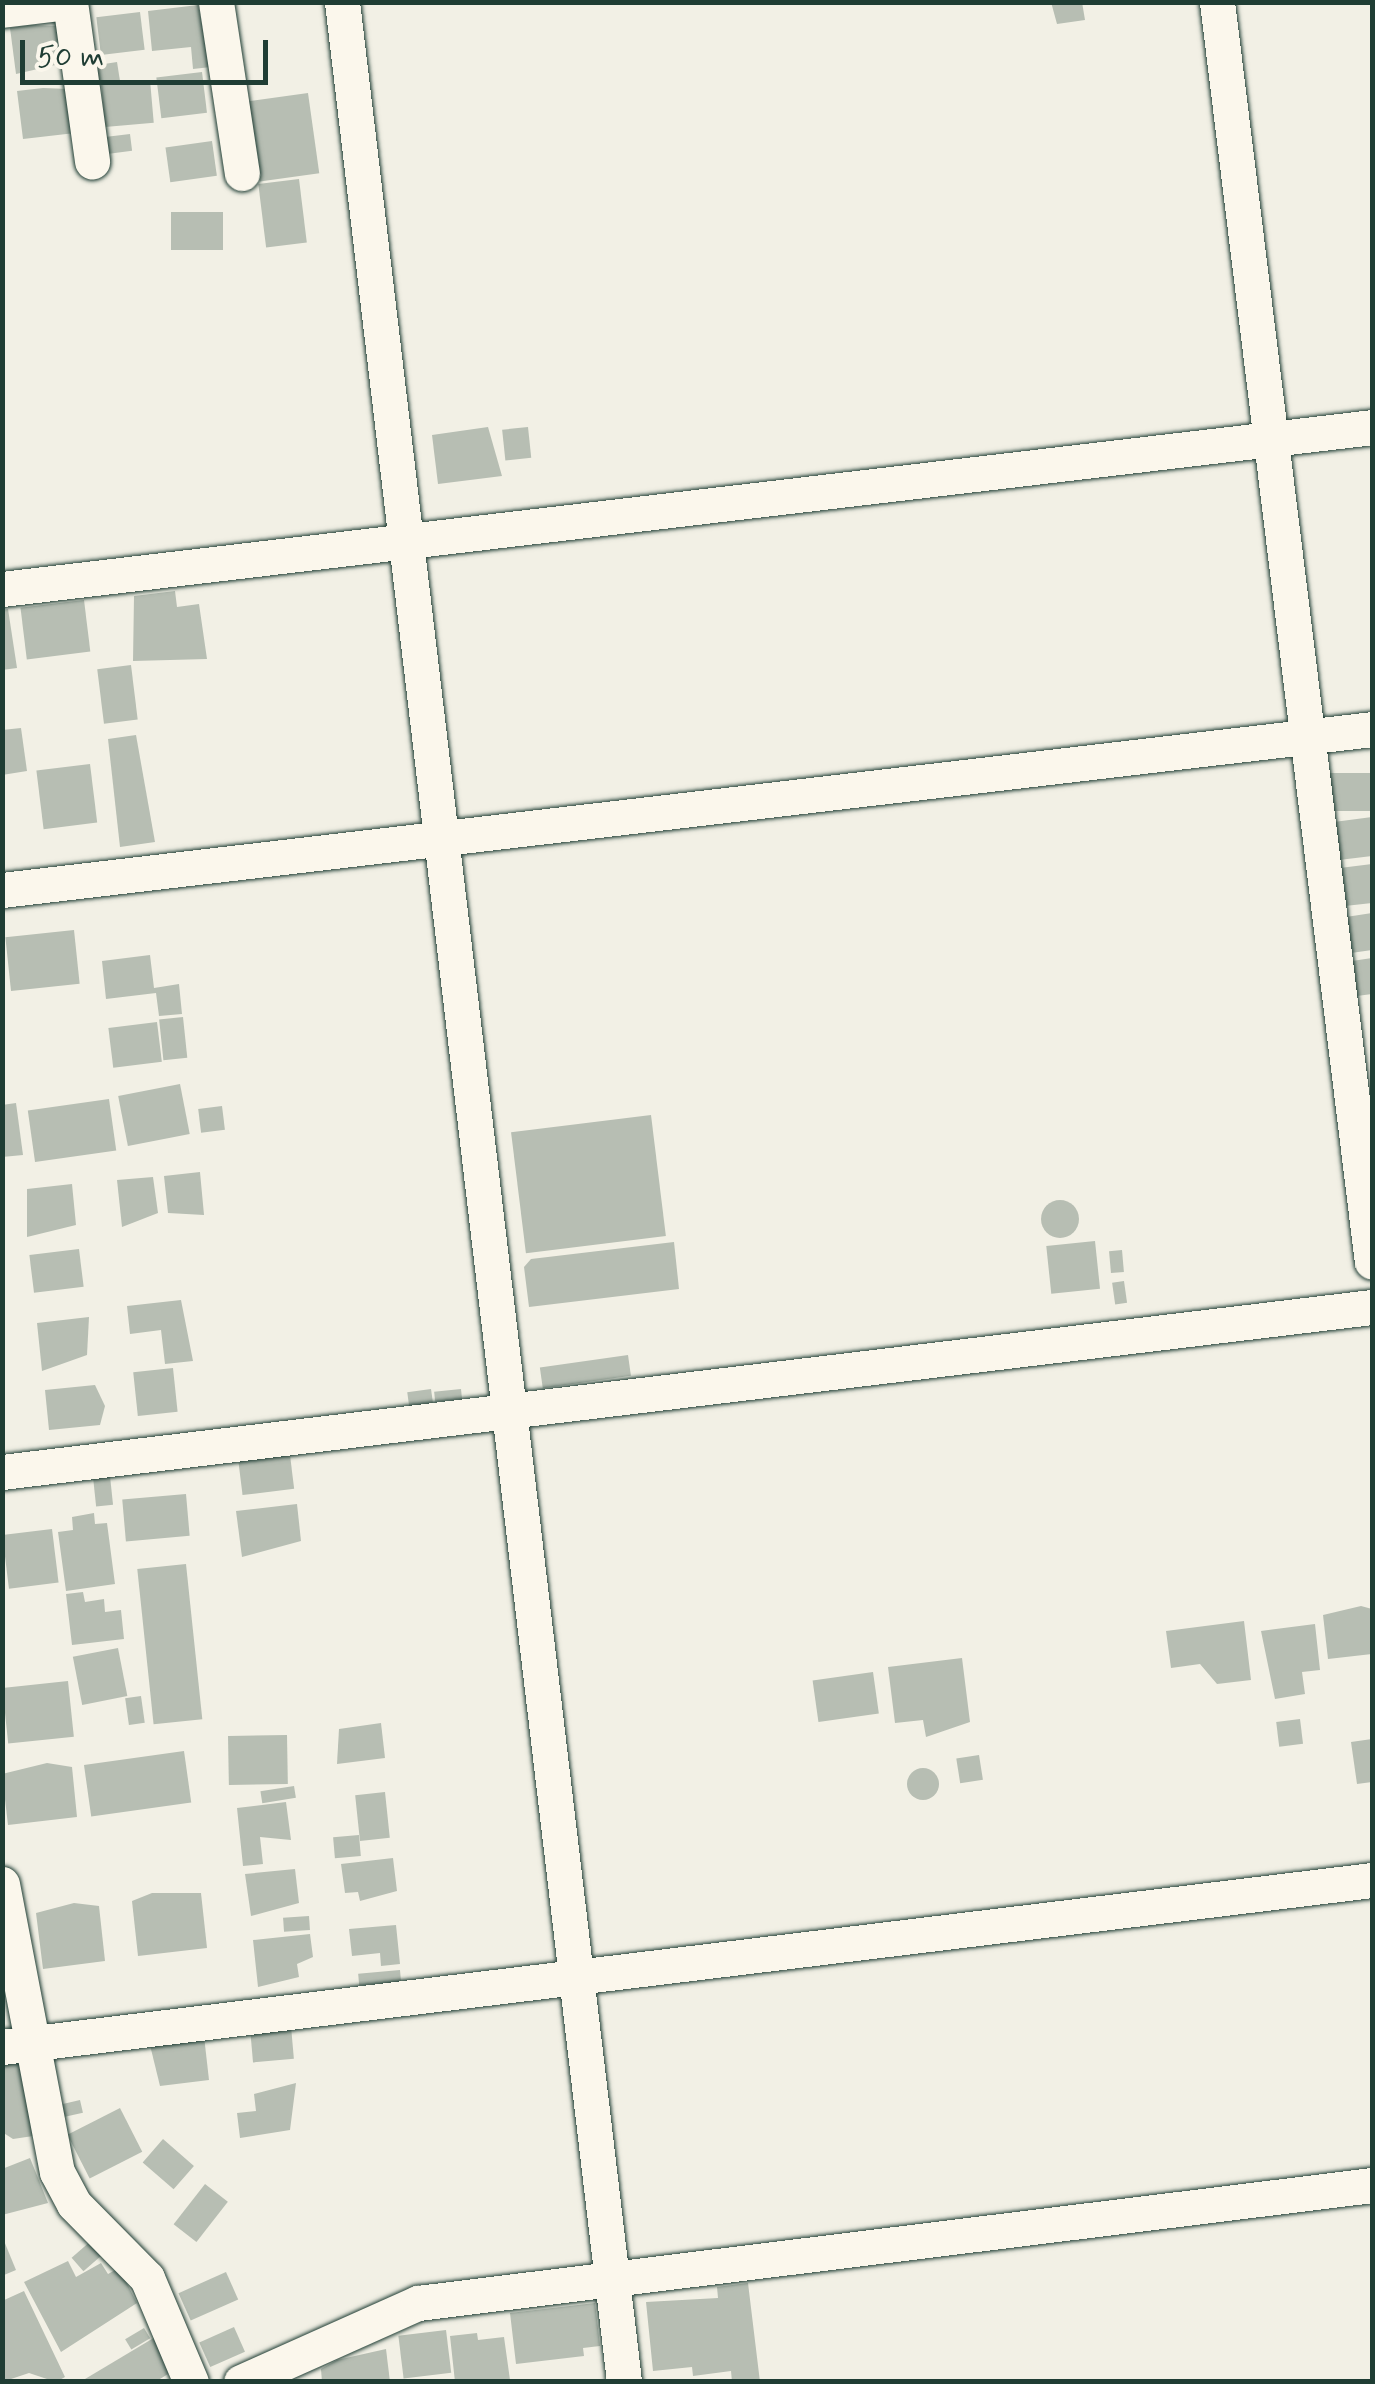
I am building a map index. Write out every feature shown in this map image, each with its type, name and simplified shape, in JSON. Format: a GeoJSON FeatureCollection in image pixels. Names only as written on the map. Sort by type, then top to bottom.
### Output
{"type":"FeatureCollection","features":[{"type":"Feature","properties":{"kind":"street"},"geometry":{"type":"LineString","coordinates":[[2,10],[69,2],[92,161]]}},
{"type":"Feature","properties":{"kind":"street"},"geometry":{"type":"LineString","coordinates":[[216,2],[242,173]]}},
{"type":"Feature","properties":{"kind":"street"},"geometry":{"type":"LineString","coordinates":[[342,2],[624,2382]]}},
{"type":"Feature","properties":{"kind":"street"},"geometry":{"type":"LineString","coordinates":[[1216,2],[1274,439],[1372,1262]]}},
{"type":"Feature","properties":{"kind":"street"},"geometry":{"type":"LineString","coordinates":[[2,589],[1372,427]]}},
{"type":"Feature","properties":{"kind":"street"},"geometry":{"type":"LineString","coordinates":[[2,890],[1372,729]]}},
{"type":"Feature","properties":{"kind":"street"},"geometry":{"type":"LineString","coordinates":[[2,1472],[509,1416],[1372,1307]]}},
{"type":"Feature","properties":{"kind":"street"},"geometry":{"type":"LineString","coordinates":[[18,2043],[1372,1880]]}},
{"type":"Feature","properties":{"kind":"street"},"geometry":{"type":"LineString","coordinates":[[2,1884],[18,2043],[56,2172],[74,2204],[147,2278],[191,2382]]}},
{"type":"Feature","properties":{"kind":"street"},"geometry":{"type":"LineString","coordinates":[[241,2382],[418,2304],[611,2275],[1372,2185]]}},
{"type":"Feature","properties":{"kind":"building"},"geometry":{"type":"Polygon","coordinates":[[[1051,2],[1082,2],[1085,20],[1057,24],[1051,2]]]}},
{"type":"Feature","properties":{"kind":"building"},"geometry":{"type":"Polygon","coordinates":[[[198,5],[211,67],[193,69],[191,47],[152,51],[148,11],[198,5]]]}},
{"type":"Feature","properties":{"kind":"building"},"geometry":{"type":"Polygon","coordinates":[[[140,12],[145,50],[101,55],[96,17],[140,12]]]}},
{"type":"Feature","properties":{"kind":"building"},"geometry":{"type":"Polygon","coordinates":[[[59,26],[64,63],[16,74],[10,28],[59,26]]]}},
{"type":"Feature","properties":{"kind":"building"},"geometry":{"type":"Polygon","coordinates":[[[117,62],[120,81],[99,84],[96,65],[117,62]]]}},
{"type":"Feature","properties":{"kind":"building"},"geometry":{"type":"Polygon","coordinates":[[[202,72],[207,113],[161,118],[156,78],[202,72]]]}},
{"type":"Feature","properties":{"kind":"building"},"geometry":{"type":"Polygon","coordinates":[[[150,80],[154,123],[105,127],[101,84],[150,80]]]}},
{"type":"Feature","properties":{"kind":"building"},"geometry":{"type":"Polygon","coordinates":[[[69,89],[75,133],[23,139],[17,91],[69,89]]]}},
{"type":"Feature","properties":{"kind":"building"},"geometry":{"type":"Polygon","coordinates":[[[308,93],[319,173],[260,182],[249,101],[308,93]]]}},
{"type":"Feature","properties":{"kind":"building"},"geometry":{"type":"Polygon","coordinates":[[[130,134],[132,151],[107,154],[105,137],[130,134]]]}},
{"type":"Feature","properties":{"kind":"building"},"geometry":{"type":"Polygon","coordinates":[[[212,141],[217,176],[170,182],[165,148],[212,141]]]}},
{"type":"Feature","properties":{"kind":"building"},"geometry":{"type":"Polygon","coordinates":[[[299,179],[307,243],[266,248],[258,184],[299,179]]]}},
{"type":"Feature","properties":{"kind":"building"},"geometry":{"type":"Polygon","coordinates":[[[171,212],[223,212],[223,250],[171,250],[171,212]]]}},
{"type":"Feature","properties":{"kind":"building"},"geometry":{"type":"Polygon","coordinates":[[[488,427],[502,476],[438,484],[432,435],[488,427]]]}},
{"type":"Feature","properties":{"kind":"building"},"geometry":{"type":"Polygon","coordinates":[[[528,427],[531,458],[505,461],[502,430],[528,427]]]}},
{"type":"Feature","properties":{"kind":"building"},"geometry":{"type":"Polygon","coordinates":[[[175,591],[177,607],[199,604],[207,659],[133,661],[134,596],[175,591]]]}},
{"type":"Feature","properties":{"kind":"building"},"geometry":{"type":"Polygon","coordinates":[[[84,600],[90,652],[27,659],[20,608],[84,600]]]}},
{"type":"Feature","properties":{"kind":"building"},"geometry":{"type":"Polygon","coordinates":[[[8,609],[17,668],[2,670],[2,610],[8,609]]]}},
{"type":"Feature","properties":{"kind":"building"},"geometry":{"type":"Polygon","coordinates":[[[131,665],[138,720],[104,724],[97,669],[131,665]]]}},
{"type":"Feature","properties":{"kind":"building"},"geometry":{"type":"Polygon","coordinates":[[[21,728],[27,771],[2,775],[2,730],[21,728]]]}},
{"type":"Feature","properties":{"kind":"building"},"geometry":{"type":"Polygon","coordinates":[[[136,735],[155,842],[120,847],[108,739],[136,735]]]}},
{"type":"Feature","properties":{"kind":"building"},"geometry":{"type":"Polygon","coordinates":[[[90,764],[97,823],[44,829],[36,771],[90,764]]]}},
{"type":"Feature","properties":{"kind":"building"},"geometry":{"type":"Polygon","coordinates":[[[1330,773],[1372,773],[1372,811],[1330,811],[1330,773]]]}},
{"type":"Feature","properties":{"kind":"building"},"geometry":{"type":"Polygon","coordinates":[[[1372,817],[1372,856],[1339,860],[1334,822],[1372,817]]]}},
{"type":"Feature","properties":{"kind":"building"},"geometry":{"type":"Polygon","coordinates":[[[1372,864],[1372,903],[1345,906],[1340,868],[1372,864]]]}},
{"type":"Feature","properties":{"kind":"building"},"geometry":{"type":"Polygon","coordinates":[[[1372,913],[1372,950],[1351,953],[1346,917],[1372,913]]]}},
{"type":"Feature","properties":{"kind":"building"},"geometry":{"type":"Polygon","coordinates":[[[74,930],[80,984],[11,991],[5,937],[74,930]]]}},
{"type":"Feature","properties":{"kind":"building"},"geometry":{"type":"Polygon","coordinates":[[[150,955],[154,988],[179,984],[182,1014],[159,1016],[156,993],[106,999],[102,961],[150,955]]]}},
{"type":"Feature","properties":{"kind":"building"},"geometry":{"type":"Polygon","coordinates":[[[1372,958],[1372,994],[1357,996],[1352,961],[1372,958]]]}},
{"type":"Feature","properties":{"kind":"building"},"geometry":{"type":"Polygon","coordinates":[[[183,1017],[187,1058],[163,1060],[159,1020],[183,1017]]]}},
{"type":"Feature","properties":{"kind":"building"},"geometry":{"type":"Polygon","coordinates":[[[157,1022],[162,1062],[113,1068],[108,1028],[157,1022]]]}},
{"type":"Feature","properties":{"kind":"building"},"geometry":{"type":"Polygon","coordinates":[[[180,1084],[190,1134],[128,1146],[118,1096],[180,1084]]]}},
{"type":"Feature","properties":{"kind":"building"},"geometry":{"type":"Polygon","coordinates":[[[109,1099],[116,1150],[35,1162],[28,1110],[109,1099]]]}},
{"type":"Feature","properties":{"kind":"building"},"geometry":{"type":"Polygon","coordinates":[[[16,1103],[23,1155],[2,1157],[2,1105],[16,1103]]]}},
{"type":"Feature","properties":{"kind":"building"},"geometry":{"type":"Polygon","coordinates":[[[222,1106],[225,1130],[201,1133],[198,1109],[222,1106]]]}},
{"type":"Feature","properties":{"kind":"building"},"geometry":{"type":"Polygon","coordinates":[[[651,1115],[666,1236],[526,1253],[511,1132],[651,1115]]]}},
{"type":"Feature","properties":{"kind":"building"},"geometry":{"type":"Polygon","coordinates":[[[200,1172],[204,1215],[168,1213],[164,1176],[200,1172]]]}},
{"type":"Feature","properties":{"kind":"building"},"geometry":{"type":"Polygon","coordinates":[[[153,1177],[158,1213],[122,1227],[117,1180],[153,1177]]]}},
{"type":"Feature","properties":{"kind":"building"},"geometry":{"type":"Polygon","coordinates":[[[72,1184],[76,1225],[27,1237],[27,1189],[72,1184]]]}},
{"type":"Feature","properties":{"kind":"building"},"geometry":{"type":"Polygon","coordinates":[[[1060,1200],[1073,1206],[1079,1219],[1073,1232],[1060,1238],[1047,1232],[1041,1219],[1047,1206],[1060,1200]]]}},
{"type":"Feature","properties":{"kind":"building"},"geometry":{"type":"Polygon","coordinates":[[[1095,1241],[1100,1289],[1051,1294],[1046,1246],[1095,1241]]]}},
{"type":"Feature","properties":{"kind":"building"},"geometry":{"type":"Polygon","coordinates":[[[674,1242],[679,1289],[529,1307],[524,1267],[531,1259],[674,1242]]]}},
{"type":"Feature","properties":{"kind":"building"},"geometry":{"type":"Polygon","coordinates":[[[79,1249],[84,1287],[34,1293],[29,1255],[79,1249]]]}},
{"type":"Feature","properties":{"kind":"building"},"geometry":{"type":"Polygon","coordinates":[[[1122,1250],[1124,1272],[1111,1273],[1109,1251],[1122,1250]]]}},
{"type":"Feature","properties":{"kind":"building"},"geometry":{"type":"Polygon","coordinates":[[[1124,1281],[1127,1303],[1115,1304],[1112,1283],[1124,1281]]]}},
{"type":"Feature","properties":{"kind":"building"},"geometry":{"type":"Polygon","coordinates":[[[181,1300],[193,1361],[165,1364],[161,1330],[130,1334],[127,1306],[181,1300]]]}},
{"type":"Feature","properties":{"kind":"building"},"geometry":{"type":"Polygon","coordinates":[[[89,1317],[87,1355],[42,1371],[37,1323],[89,1317]]]}},
{"type":"Feature","properties":{"kind":"building"},"geometry":{"type":"Polygon","coordinates":[[[628,1355],[631,1376],[543,1388],[540,1367],[628,1355]]]}},
{"type":"Feature","properties":{"kind":"building"},"geometry":{"type":"Polygon","coordinates":[[[173,1368],[178,1412],[138,1416],[133,1372],[173,1368]]]}},
{"type":"Feature","properties":{"kind":"building"},"geometry":{"type":"Polygon","coordinates":[[[95,1385],[105,1406],[100,1425],[49,1430],[45,1390],[95,1385]]]}},
{"type":"Feature","properties":{"kind":"building"},"geometry":{"type":"Polygon","coordinates":[[[431,1389],[433,1403],[409,1406],[407,1392],[431,1389]]]}},
{"type":"Feature","properties":{"kind":"building"},"geometry":{"type":"Polygon","coordinates":[[[461,1389],[462,1399],[435,1402],[434,1392],[461,1389]]]}},
{"type":"Feature","properties":{"kind":"building"},"geometry":{"type":"Polygon","coordinates":[[[290,1455],[294,1489],[243,1495],[238,1461],[290,1455]]]}},
{"type":"Feature","properties":{"kind":"building"},"geometry":{"type":"Polygon","coordinates":[[[110,1476],[113,1505],[96,1507],[93,1478],[110,1476]]]}},
{"type":"Feature","properties":{"kind":"building"},"geometry":{"type":"Polygon","coordinates":[[[186,1494],[190,1536],[126,1541],[122,1500],[186,1494]]]}},
{"type":"Feature","properties":{"kind":"building"},"geometry":{"type":"Polygon","coordinates":[[[297,1504],[301,1541],[242,1557],[236,1511],[297,1504]]]}},
{"type":"Feature","properties":{"kind":"building"},"geometry":{"type":"Polygon","coordinates":[[[94,1513],[95,1524],[107,1523],[115,1584],[66,1591],[58,1532],[73,1530],[72,1517],[94,1513]]]}},
{"type":"Feature","properties":{"kind":"building"},"geometry":{"type":"Polygon","coordinates":[[[52,1529],[59,1583],[9,1589],[2,1535],[52,1529]]]}},
{"type":"Feature","properties":{"kind":"building"},"geometry":{"type":"Polygon","coordinates":[[[186,1564],[202,1719],[154,1724],[137,1569],[186,1564]]]}},
{"type":"Feature","properties":{"kind":"building"},"geometry":{"type":"Polygon","coordinates":[[[83,1592],[85,1602],[104,1599],[105,1612],[121,1610],[124,1639],[72,1645],[66,1594],[83,1592]]]}},
{"type":"Feature","properties":{"kind":"building"},"geometry":{"type":"Polygon","coordinates":[[[1361,1606],[1372,1609],[1372,1654],[1328,1659],[1323,1615],[1361,1606]]]}},
{"type":"Feature","properties":{"kind":"building"},"geometry":{"type":"Polygon","coordinates":[[[1244,1621],[1251,1680],[1217,1684],[1200,1664],[1171,1668],[1166,1631],[1244,1621]]]}},
{"type":"Feature","properties":{"kind":"building"},"geometry":{"type":"Polygon","coordinates":[[[1315,1624],[1320,1670],[1302,1672],[1305,1694],[1275,1699],[1261,1631],[1315,1624]]]}},
{"type":"Feature","properties":{"kind":"building"},"geometry":{"type":"Polygon","coordinates":[[[118,1648],[127,1696],[82,1705],[73,1657],[118,1648]]]}},
{"type":"Feature","properties":{"kind":"building"},"geometry":{"type":"Polygon","coordinates":[[[962,1658],[970,1722],[926,1737],[923,1720],[895,1723],[888,1667],[962,1658]]]}},
{"type":"Feature","properties":{"kind":"building"},"geometry":{"type":"Polygon","coordinates":[[[873,1672],[879,1714],[818,1722],[813,1680],[873,1672]]]}},
{"type":"Feature","properties":{"kind":"building"},"geometry":{"type":"Polygon","coordinates":[[[68,1681],[74,1737],[8,1744],[2,1688],[68,1681]]]}},
{"type":"Feature","properties":{"kind":"building"},"geometry":{"type":"Polygon","coordinates":[[[141,1696],[145,1723],[129,1725],[125,1698],[141,1696]]]}},
{"type":"Feature","properties":{"kind":"building"},"geometry":{"type":"Polygon","coordinates":[[[1300,1719],[1303,1744],[1279,1747],[1276,1722],[1300,1719]]]}},
{"type":"Feature","properties":{"kind":"building"},"geometry":{"type":"Polygon","coordinates":[[[381,1723],[385,1758],[337,1764],[339,1729],[381,1723]]]}},
{"type":"Feature","properties":{"kind":"building"},"geometry":{"type":"Polygon","coordinates":[[[287,1735],[288,1784],[229,1785],[228,1736],[287,1735]]]}},
{"type":"Feature","properties":{"kind":"building"},"geometry":{"type":"Polygon","coordinates":[[[1372,1739],[1372,1782],[1357,1784],[1351,1742],[1372,1739]]]}},
{"type":"Feature","properties":{"kind":"building"},"geometry":{"type":"Polygon","coordinates":[[[184,1751],[191,1802],[91,1817],[84,1765],[184,1751]]]}},
{"type":"Feature","properties":{"kind":"building"},"geometry":{"type":"Polygon","coordinates":[[[979,1755],[983,1780],[960,1783],[956,1759],[979,1755]]]}},
{"type":"Feature","properties":{"kind":"building"},"geometry":{"type":"Polygon","coordinates":[[[47,1763],[72,1767],[77,1817],[8,1825],[2,1774],[47,1763]]]}},
{"type":"Feature","properties":{"kind":"building"},"geometry":{"type":"Polygon","coordinates":[[[923,1768],[934,1773],[939,1784],[934,1795],[923,1800],[912,1795],[907,1784],[912,1773],[923,1768]]]}},
{"type":"Feature","properties":{"kind":"building"},"geometry":{"type":"Polygon","coordinates":[[[294,1786],[296,1798],[262,1803],[260,1791],[294,1786]]]}},
{"type":"Feature","properties":{"kind":"building"},"geometry":{"type":"Polygon","coordinates":[[[385,1792],[390,1838],[360,1841],[355,1795],[385,1792]]]}},
{"type":"Feature","properties":{"kind":"building"},"geometry":{"type":"Polygon","coordinates":[[[286,1802],[291,1840],[260,1837],[263,1864],[243,1866],[237,1808],[286,1802]]]}},
{"type":"Feature","properties":{"kind":"building"},"geometry":{"type":"Polygon","coordinates":[[[359,1835],[361,1856],[335,1858],[333,1837],[359,1835]]]}},
{"type":"Feature","properties":{"kind":"building"},"geometry":{"type":"Polygon","coordinates":[[[393,1858],[397,1891],[360,1901],[358,1892],[345,1893],[341,1864],[393,1858]]]}},
{"type":"Feature","properties":{"kind":"building"},"geometry":{"type":"Polygon","coordinates":[[[295,1869],[299,1903],[251,1916],[245,1874],[295,1869]]]}},
{"type":"Feature","properties":{"kind":"building"},"geometry":{"type":"Polygon","coordinates":[[[152,1893],[201,1893],[207,1948],[138,1956],[132,1901],[152,1893]]]}},
{"type":"Feature","properties":{"kind":"building"},"geometry":{"type":"Polygon","coordinates":[[[74,1903],[99,1906],[105,1961],[43,1969],[36,1913],[74,1903]]]}},
{"type":"Feature","properties":{"kind":"building"},"geometry":{"type":"Polygon","coordinates":[[[309,1916],[310,1930],[284,1932],[283,1918],[309,1916]]]}},
{"type":"Feature","properties":{"kind":"building"},"geometry":{"type":"Polygon","coordinates":[[[396,1925],[400,1964],[381,1966],[380,1953],[352,1956],[349,1929],[396,1925]]]}},
{"type":"Feature","properties":{"kind":"building"},"geometry":{"type":"Polygon","coordinates":[[[310,1934],[313,1957],[297,1964],[299,1977],[258,1987],[253,1940],[310,1934]]]}},
{"type":"Feature","properties":{"kind":"building"},"geometry":{"type":"Polygon","coordinates":[[[400,1970],[401,1982],[359,1986],[358,1974],[400,1970]]]}},
{"type":"Feature","properties":{"kind":"building"},"geometry":{"type":"Polygon","coordinates":[[[291,2026],[294,2059],[253,2062],[250,2030],[291,2026]]]}},
{"type":"Feature","properties":{"kind":"building"},"geometry":{"type":"Polygon","coordinates":[[[204,2036],[209,2080],[160,2086],[149,2041],[204,2036]]]}},
{"type":"Feature","properties":{"kind":"building"},"geometry":{"type":"Polygon","coordinates":[[[26,2053],[40,2135],[13,2139],[2,2132],[2,2060],[26,2053]]]}},
{"type":"Feature","properties":{"kind":"building"},"geometry":{"type":"Polygon","coordinates":[[[296,2083],[290,2130],[240,2138],[237,2113],[256,2111],[254,2094],[296,2083]]]}},
{"type":"Feature","properties":{"kind":"building"},"geometry":{"type":"Polygon","coordinates":[[[80,2100],[83,2113],[61,2118],[58,2105],[80,2100]]]}},
{"type":"Feature","properties":{"kind":"building"},"geometry":{"type":"Polygon","coordinates":[[[120,2108],[142,2152],[90,2178],[67,2135],[120,2108]]]}},
{"type":"Feature","properties":{"kind":"building"},"geometry":{"type":"Polygon","coordinates":[[[163,2139],[194,2166],[174,2189],[143,2162],[163,2139]]]}},
{"type":"Feature","properties":{"kind":"building"},"geometry":{"type":"Polygon","coordinates":[[[30,2158],[48,2203],[2,2215],[2,2169],[30,2158]]]}},
{"type":"Feature","properties":{"kind":"building"},"geometry":{"type":"Polygon","coordinates":[[[205,2184],[228,2202],[196,2242],[174,2224],[205,2184]]]}},
{"type":"Feature","properties":{"kind":"building"},"geometry":{"type":"Polygon","coordinates":[[[2,2236],[16,2270],[4,2275],[2,2272],[2,2236]]]}},
{"type":"Feature","properties":{"kind":"building"},"geometry":{"type":"Polygon","coordinates":[[[92,2240],[104,2254],[83,2271],[72,2258],[92,2240]]]}},
{"type":"Feature","properties":{"kind":"building"},"geometry":{"type":"Polygon","coordinates":[[[68,2261],[76,2277],[101,2263],[108,2274],[119,2268],[137,2303],[61,2352],[24,2282],[68,2261]]]}},
{"type":"Feature","properties":{"kind":"building"},"geometry":{"type":"Polygon","coordinates":[[[226,2272],[238,2299],[191,2321],[178,2293],[226,2272]]]}},
{"type":"Feature","properties":{"kind":"building"},"geometry":{"type":"Polygon","coordinates":[[[748,2283],[760,2382],[732,2382],[731,2371],[693,2376],[692,2367],[653,2371],[646,2302],[718,2298],[717,2287],[748,2283]]]}},
{"type":"Feature","properties":{"kind":"building"},"geometry":{"type":"Polygon","coordinates":[[[24,2291],[65,2377],[56,2382],[29,2373],[2,2382],[2,2301],[24,2291]]]}},
{"type":"Feature","properties":{"kind":"building"},"geometry":{"type":"Polygon","coordinates":[[[595,2303],[600,2346],[583,2348],[584,2356],[516,2364],[510,2313],[595,2303]]]}},
{"type":"Feature","properties":{"kind":"building"},"geometry":{"type":"Polygon","coordinates":[[[234,2327],[245,2352],[210,2367],[199,2342],[234,2327]]]}},
{"type":"Feature","properties":{"kind":"building"},"geometry":{"type":"Polygon","coordinates":[[[144,2328],[150,2338],[131,2350],[125,2339],[144,2328]]]}},
{"type":"Feature","properties":{"kind":"building"},"geometry":{"type":"Polygon","coordinates":[[[446,2330],[451,2373],[404,2379],[398,2336],[446,2330]]]}},
{"type":"Feature","properties":{"kind":"building"},"geometry":{"type":"Polygon","coordinates":[[[477,2333],[478,2340],[504,2337],[510,2380],[455,2382],[450,2336],[477,2333]]]}},
{"type":"Feature","properties":{"kind":"building"},"geometry":{"type":"Polygon","coordinates":[[[157,2336],[173,2371],[155,2382],[80,2382],[157,2336]]]}},
{"type":"Feature","properties":{"kind":"building"},"geometry":{"type":"Polygon","coordinates":[[[386,2349],[390,2382],[322,2382],[321,2369],[337,2360],[386,2349]]]}}]}
